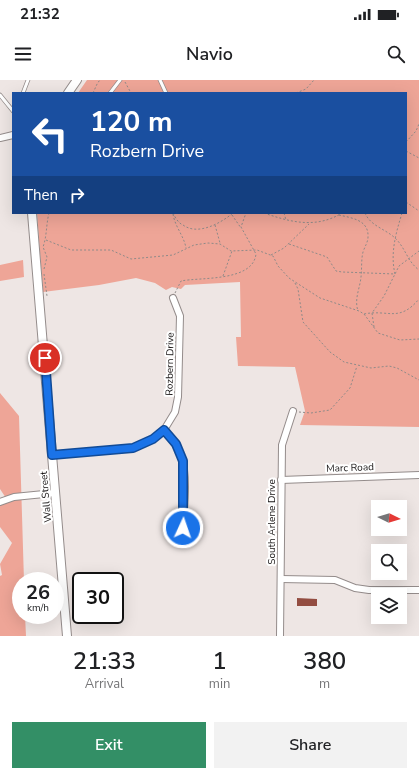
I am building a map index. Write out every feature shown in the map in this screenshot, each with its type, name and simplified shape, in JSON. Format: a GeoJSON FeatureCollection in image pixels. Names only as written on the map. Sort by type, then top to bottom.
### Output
{"type":"FeatureCollection","features":[{"type":"Feature","properties":{"kind":"street"},"geometry":{"type":"LineString","coordinates":[[69,92],[77,80]]}},
{"type":"Feature","properties":{"kind":"street"},"geometry":{"type":"LineString","coordinates":[[0,138],[12,135]]}},
{"type":"Feature","properties":{"kind":"street","name":"Wall Street"},"geometry":{"type":"LineString","coordinates":[[32,214],[67,636]]}},
{"type":"Feature","properties":{"kind":"street","name":"Rozbern Drive"},"geometry":{"type":"LineString","coordinates":[[52,455],[133,448],[153,439],[164,430],[175,412],[178,397],[180,316],[173,298]]}},
{"type":"Feature","properties":{"kind":"street","name":"South Arlene Drive"},"geometry":{"type":"LineString","coordinates":[[280,636],[282,442],[293,411]]}},
{"type":"Feature","properties":{"kind":"street"},"geometry":{"type":"LineString","coordinates":[[164,430],[176,444],[184,465],[183,523],[178,540]]}},
{"type":"Feature","properties":{"kind":"street","name":"Marc Road"},"geometry":{"type":"LineString","coordinates":[[281,480],[419,475]]}},
{"type":"Feature","properties":{"kind":"street"},"geometry":{"type":"LineString","coordinates":[[0,502],[14,497],[54,493]]}},
{"type":"Feature","properties":{"kind":"street"},"geometry":{"type":"LineString","coordinates":[[281,579],[335,580],[355,588],[369,590],[419,590]]}},
{"type":"Feature","properties":{"kind":"lane"},"geometry":{"type":"LineString","coordinates":[[23,92],[28,80]]}},
{"type":"Feature","properties":{"kind":"lane"},"geometry":{"type":"LineString","coordinates":[[111,92],[120,80]]}},
{"type":"Feature","properties":{"kind":"lane"},"geometry":{"type":"LineString","coordinates":[[160,80],[166,92]]}},
{"type":"Feature","properties":{"kind":"lane"},"geometry":{"type":"LineString","coordinates":[[0,95],[12,110]]}},
{"type":"Feature","properties":{"kind":"lane"},"geometry":{"type":"LineString","coordinates":[[8,105],[12,103]]}},
{"type":"Feature","properties":{"kind":"path"},"geometry":{"type":"LineString","coordinates":[[93,92],[96,85],[101,80]]}},
{"type":"Feature","properties":{"kind":"path"},"geometry":{"type":"LineString","coordinates":[[123,80],[130,92]]}},
{"type":"Feature","properties":{"kind":"path"},"geometry":{"type":"LineString","coordinates":[[301,92],[314,80]]}},
{"type":"Feature","properties":{"kind":"path"},"geometry":{"type":"LineString","coordinates":[[407,141],[416,131],[419,124]]}},
{"type":"Feature","properties":{"kind":"path"},"geometry":{"type":"LineString","coordinates":[[407,152],[419,158]]}},
{"type":"Feature","properties":{"kind":"path"},"geometry":{"type":"LineString","coordinates":[[407,203],[419,211]]}},
{"type":"Feature","properties":{"kind":"path"},"geometry":{"type":"LineString","coordinates":[[47,296],[44,270],[47,257],[43,247],[46,240],[49,214]]}},
{"type":"Feature","properties":{"kind":"path"},"geometry":{"type":"LineString","coordinates":[[172,214],[175,225],[185,241],[186,249]]}},
{"type":"Feature","properties":{"kind":"path"},"geometry":{"type":"LineString","coordinates":[[173,214],[182,225],[188,228],[204,228],[215,224],[232,214],[254,250],[255,257],[247,269],[223,277],[206,280],[181,281],[179,282],[173,298]]}},
{"type":"Feature","properties":{"kind":"path"},"geometry":{"type":"LineString","coordinates":[[242,229],[242,223],[246,214]]}},
{"type":"Feature","properties":{"kind":"path"},"geometry":{"type":"LineString","coordinates":[[267,214],[286,220],[310,223],[328,220],[339,215],[365,224],[368,230],[368,236],[363,252],[362,272],[356,300],[358,311]]}},
{"type":"Feature","properties":{"kind":"path"},"geometry":{"type":"LineString","coordinates":[[284,214],[286,220]]}},
{"type":"Feature","properties":{"kind":"path"},"geometry":{"type":"LineString","coordinates":[[365,214],[369,221],[381,227],[395,238],[408,258],[419,270]]}},
{"type":"Feature","properties":{"kind":"path"},"geometry":{"type":"LineString","coordinates":[[395,274],[393,256],[395,238],[402,214]]}},
{"type":"Feature","properties":{"kind":"path"},"geometry":{"type":"LineString","coordinates":[[271,255],[288,244],[310,223]]}},
{"type":"Feature","properties":{"kind":"path"},"geometry":{"type":"LineString","coordinates":[[215,224],[220,244],[227,250],[254,250],[271,255],[282,272],[294,281],[331,303],[364,314],[378,333],[392,339],[419,339]]}},
{"type":"Feature","properties":{"kind":"path"},"geometry":{"type":"LineString","coordinates":[[46,240],[71,250],[110,250],[131,260],[173,255],[201,244],[220,244]]}},
{"type":"Feature","properties":{"kind":"path"},"geometry":{"type":"LineString","coordinates":[[288,244],[327,257],[336,271],[395,274]]}},
{"type":"Feature","properties":{"kind":"path"},"geometry":{"type":"LineString","coordinates":[[223,277],[233,251]]}},
{"type":"Feature","properties":{"kind":"path"},"geometry":{"type":"LineString","coordinates":[[374,328],[372,313],[384,296],[399,266],[419,251]]}},
{"type":"Feature","properties":{"kind":"path"},"geometry":{"type":"LineString","coordinates":[[294,281],[298,289],[301,316],[305,326],[336,356],[344,362],[357,366],[372,368],[389,366],[397,368],[419,380]]}},
{"type":"Feature","properties":{"kind":"path"},"geometry":{"type":"LineString","coordinates":[[298,289],[302,286]]}},
{"type":"Feature","properties":{"kind":"path"},"geometry":{"type":"LineString","coordinates":[[364,314],[399,314],[415,304],[419,298]]}},
{"type":"Feature","properties":{"kind":"path"},"geometry":{"type":"LineString","coordinates":[[293,411],[311,414],[330,410],[350,388],[357,366]]}},
{"type":"Feature","properties":{"kind":"shaded area"},"geometry":{"type":"Polygon","coordinates":[[[87,80],[419,80],[419,427],[300,425],[305,411],[295,367],[238,366],[236,337],[241,337],[240,282],[185,285],[181,289],[172,287],[166,290],[155,283],[136,278],[99,285],[43,292],[37,214],[407,214],[407,92],[79,92],[87,80]]]}},
{"type":"Feature","properties":{"kind":"shaded area"},"geometry":{"type":"Polygon","coordinates":[[[23,260],[24,277],[0,281],[0,265],[23,260]]]}},
{"type":"Feature","properties":{"kind":"shaded area"},"geometry":{"type":"Polygon","coordinates":[[[0,393],[19,416],[24,572],[12,572],[12,624],[25,624],[26,636],[0,636],[0,576],[2,575],[0,564],[12,543],[0,527],[0,505],[6,498],[0,489],[0,393]]]}},
{"type":"Feature","properties":{"kind":"building"},"geometry":{"type":"Polygon","coordinates":[[[297,598],[317,599],[317,606],[297,606],[297,598]]]}},
{"type":"Feature","properties":{"kind":"route"},"geometry":{"type":"LineString","coordinates":[[45,358],[52,455],[133,448],[143,445],[164,430],[176,444],[184,465],[183,528]]}}]}
